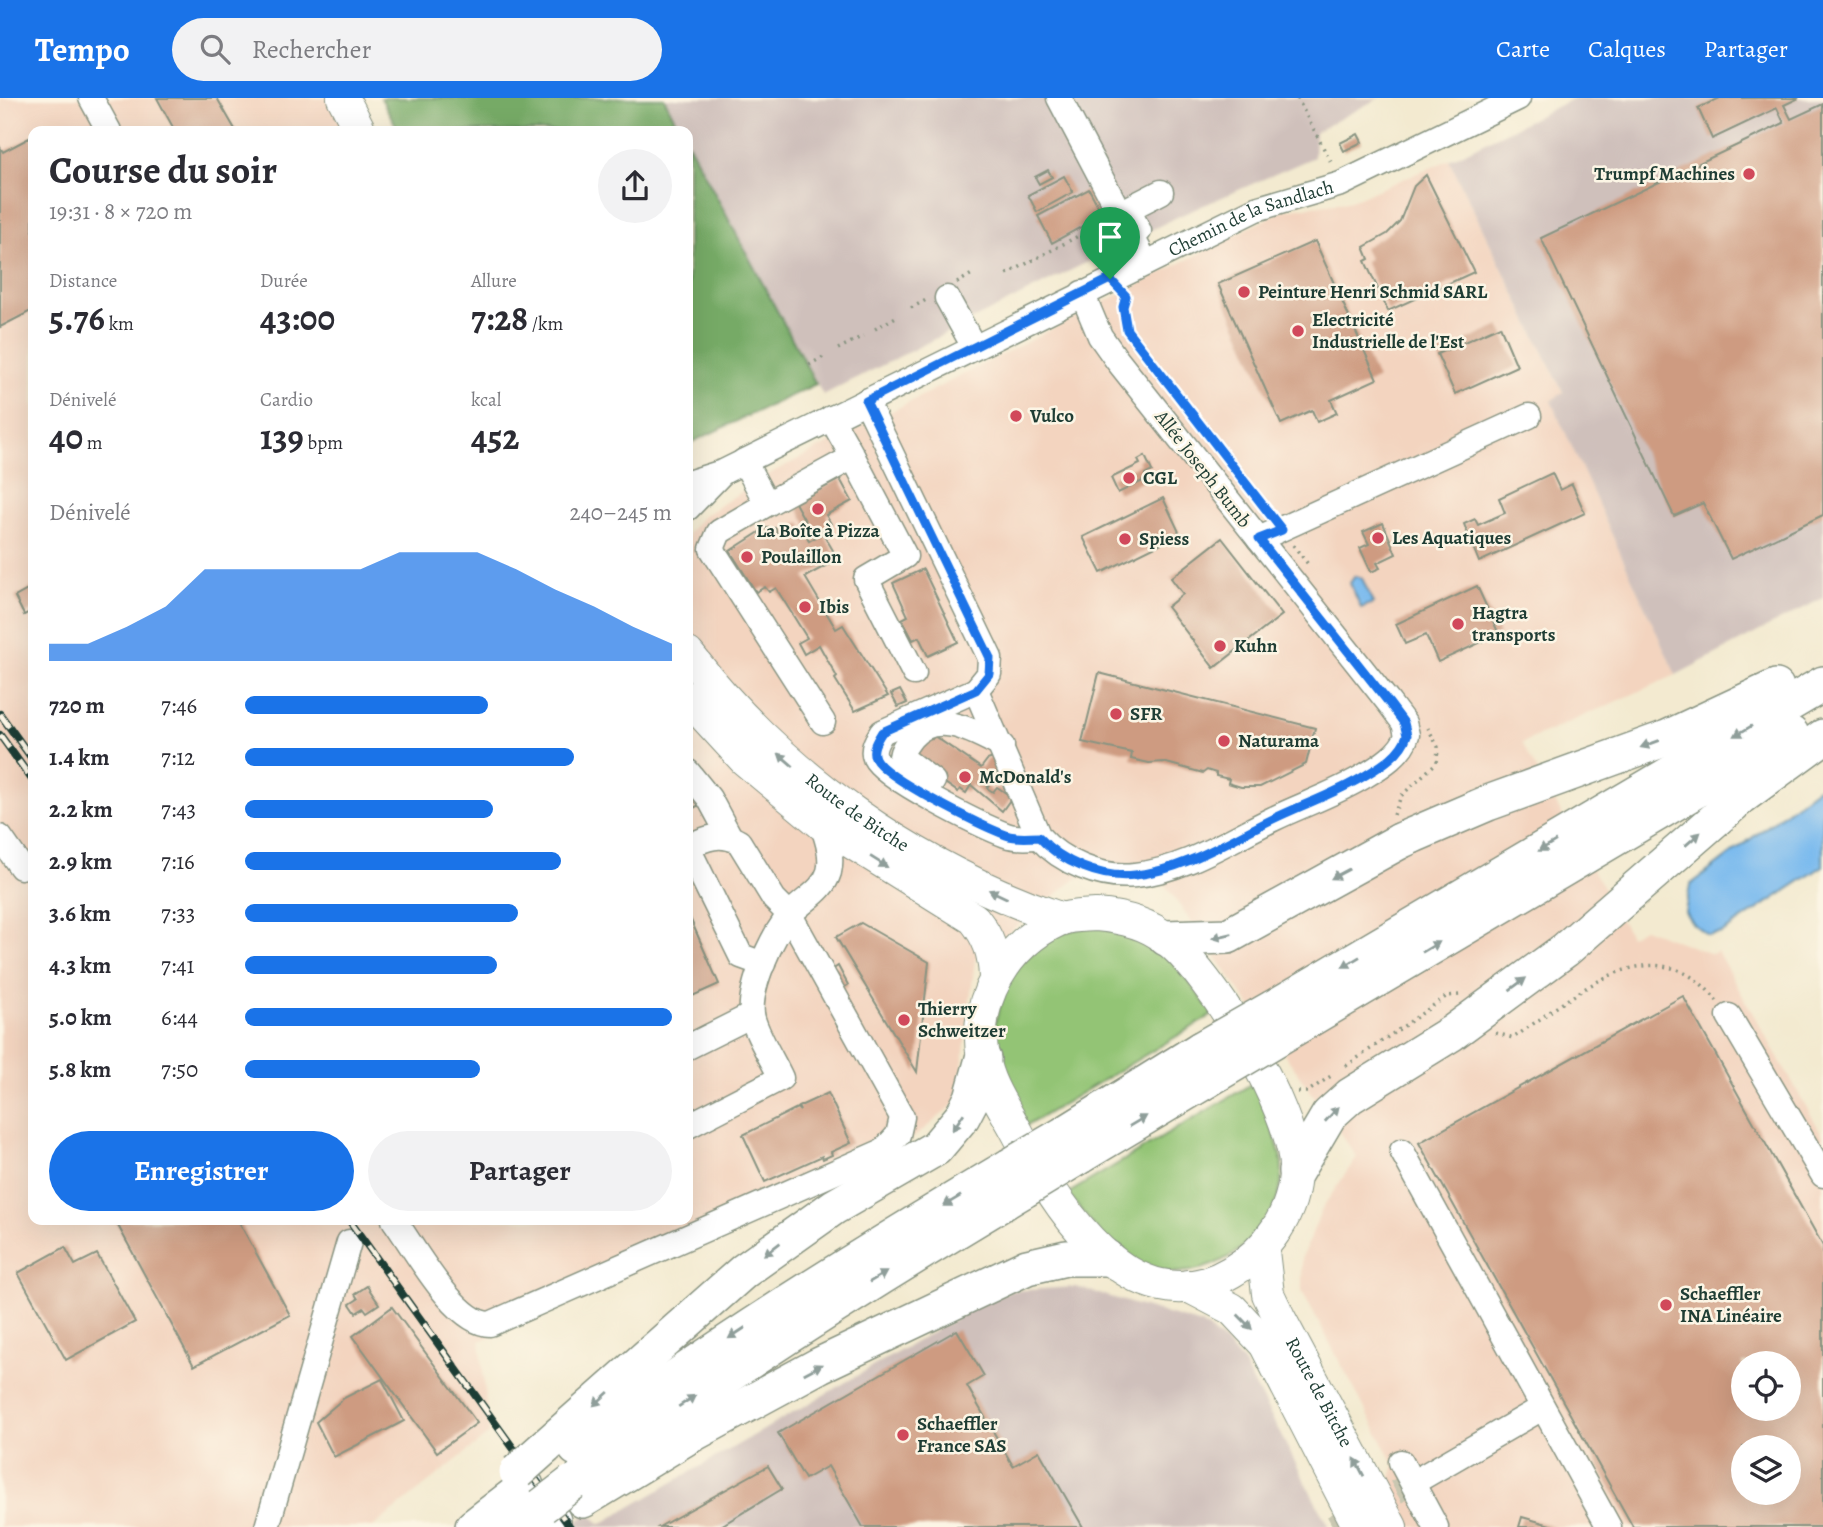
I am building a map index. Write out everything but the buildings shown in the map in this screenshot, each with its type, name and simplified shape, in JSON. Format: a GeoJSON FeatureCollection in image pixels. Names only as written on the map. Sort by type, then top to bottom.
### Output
{"type":"FeatureCollection","features":[{"type":"Feature","properties":{"kind":"highway"},"geometry":{"type":"LineString","coordinates":[[1166,938],[1228,936],[1401,832],[1667,738],[1823,663]]}},
{"type":"Feature","properties":{"kind":"highway"},"geometry":{"type":"LineString","coordinates":[[472,1527],[525,1506],[564,1473],[864,1285],[1017,1178],[1280,1020],[1823,684]]}},
{"type":"Feature","properties":{"kind":"highway"},"geometry":{"type":"LineString","coordinates":[[1280,1020],[1823,715]]}},
{"type":"Feature","properties":{"kind":"highway"},"geometry":{"type":"LineString","coordinates":[[1296,1171],[1313,1137],[1329,1115],[1350,1096],[1452,1033],[1565,950],[1741,797],[1823,737]]}},
{"type":"Feature","properties":{"kind":"highway"},"geometry":{"type":"LineString","coordinates":[[564,1473],[705,1304],[764,1255],[834,1207],[936,1148],[962,1117],[972,1098],[983,1059]]}},
{"type":"Feature","properties":{"kind":"highway"},"geometry":{"type":"LineString","coordinates":[[564,1473],[687,1437],[795,1378],[1027,1267],[1066,1258],[1107,1258]]}},
{"type":"Feature","properties":{"kind":"main road"},"geometry":{"type":"LineString","coordinates":[[343,98],[357,126]]}},
{"type":"Feature","properties":{"kind":"main road","name":"Route de Bitche"},"geometry":{"type":"LineString","coordinates":[[693,660],[766,741],[859,817],[947,870],[1062,919]]}},
{"type":"Feature","properties":{"kind":"main road","name":"Route de Bitche"},"geometry":{"type":"LineString","coordinates":[[693,703],[746,760],[822,824],[974,919],[986,935],[993,954],[995,977]]}},
{"type":"Feature","properties":{"kind":"main road"},"geometry":{"type":"LineString","coordinates":[[1096,915],[1114,916],[1134,922],[1166,938],[1198,972],[1250,1050],[1287,1123],[1296,1171],[1279,1226],[1263,1251],[1222,1278],[1188,1286],[1158,1283],[1130,1273],[1107,1258],[1072,1223],[1033,1164],[996,1093],[983,1059],[983,1015],[995,977],[1032,937],[1062,919],[1096,915]]}},
{"type":"Feature","properties":{"kind":"main road","name":"Route de Bitche"},"geometry":{"type":"LineString","coordinates":[[1263,1251],[1268,1294],[1391,1527]]}},
{"type":"Feature","properties":{"kind":"main road","name":"Route de Bitche"},"geometry":{"type":"LineString","coordinates":[[1188,1286],[1232,1309],[1265,1344],[1359,1527]]}},
{"type":"Feature","properties":{"kind":"street"},"geometry":{"type":"LineString","coordinates":[[91,98],[106,126]]}},
{"type":"Feature","properties":{"kind":"street"},"geometry":{"type":"LineString","coordinates":[[1059,98],[1150,261]]}},
{"type":"Feature","properties":{"kind":"street","name":"Chemin de la Sandlach"},"geometry":{"type":"LineString","coordinates":[[693,480],[733,467],[1110,279],[1264,206],[1341,184],[1518,98]]}},
{"type":"Feature","properties":{"kind":"street"},"geometry":{"type":"LineString","coordinates":[[1150,261],[1128,209],[1161,192]]}},
{"type":"Feature","properties":{"kind":"street","name":"Allée Joseph Bumb"},"geometry":{"type":"LineString","coordinates":[[1039,837],[1052,853],[1082,867],[1132,876],[1158,871],[1199,857],[1380,765],[1402,746],[1407,735],[1404,723],[1270,535],[1112,352],[1087,311],[1082,293]]}},
{"type":"Feature","properties":{"kind":"street"},"geometry":{"type":"LineString","coordinates":[[942,296],[974,347]]}},
{"type":"Feature","properties":{"kind":"street"},"geometry":{"type":"LineString","coordinates":[[866,401],[990,658],[989,674],[976,690],[882,732],[874,746],[874,757],[886,771],[943,805],[1007,835],[1039,837],[976,690]]}},
{"type":"Feature","properties":{"kind":"street"},"geometry":{"type":"LineString","coordinates":[[1270,535],[1529,416]]}},
{"type":"Feature","properties":{"kind":"street"},"geometry":{"type":"LineString","coordinates":[[831,418],[905,556],[866,579],[914,673]]}},
{"type":"Feature","properties":{"kind":"street"},"geometry":{"type":"LineString","coordinates":[[823,722],[712,549],[713,540],[719,532],[853,457]]}},
{"type":"Feature","properties":{"kind":"street"},"geometry":{"type":"LineString","coordinates":[[733,467],[767,504]]}},
{"type":"Feature","properties":{"kind":"street","name":"Chemin de la Sandlach"},"geometry":{"type":"LineString","coordinates":[[693,503],[733,467]]}},
{"type":"Feature","properties":{"kind":"street"},"geometry":{"type":"LineString","coordinates":[[943,805],[938,785],[901,757],[902,750],[915,733],[923,726],[941,723],[967,728],[1002,746]]}},
{"type":"Feature","properties":{"kind":"street"},"geometry":{"type":"LineString","coordinates":[[693,778],[709,798],[730,837]]}},
{"type":"Feature","properties":{"kind":"street"},"geometry":{"type":"LineString","coordinates":[[693,1123],[781,1078],[752,1015],[760,971],[790,915],[821,887],[830,869],[830,849],[822,824]]}},
{"type":"Feature","properties":{"kind":"street"},"geometry":{"type":"LineString","coordinates":[[398,1225],[457,1308],[472,1321],[490,1324],[883,1151],[898,1135],[902,1117],[790,915],[774,899],[739,842],[730,837],[707,837],[693,844]]}},
{"type":"Feature","properties":{"kind":"street"},"geometry":{"type":"LineString","coordinates":[[1,839],[18,868]]}},
{"type":"Feature","properties":{"kind":"street"},"geometry":{"type":"LineString","coordinates":[[693,857],[741,956],[760,971]]}},
{"type":"Feature","properties":{"kind":"street"},"geometry":{"type":"LineString","coordinates":[[693,1044],[752,1015]]}},
{"type":"Feature","properties":{"kind":"street"},"geometry":{"type":"LineString","coordinates":[[1729,1016],[1823,1175]]}},
{"type":"Feature","properties":{"kind":"street"},"geometry":{"type":"LineString","coordinates":[[1402,1151],[1481,1313],[1542,1408],[1609,1527]]}},
{"type":"Feature","properties":{"kind":"street"},"geometry":{"type":"LineString","coordinates":[[267,1527],[349,1242]]}},
{"type":"Feature","properties":{"kind":"street"},"geometry":{"type":"LineString","coordinates":[[1420,1478],[1542,1408]]}},
{"type":"Feature","properties":{"kind":"street"},"geometry":{"type":"LineString","coordinates":[[1401,1462],[1436,1527]]}},
{"type":"Feature","properties":{"kind":"path"},"geometry":{"type":"LineString","coordinates":[[1297,98],[1341,184]]}},
{"type":"Feature","properties":{"kind":"path"},"geometry":{"type":"LineString","coordinates":[[1007,274],[1097,226]]}},
{"type":"Feature","properties":{"kind":"path"},"geometry":{"type":"LineString","coordinates":[[1110,279],[1126,296],[1123,307],[1127,330],[1270,535],[1316,574]]}},
{"type":"Feature","properties":{"kind":"path"},"geometry":{"type":"LineString","coordinates":[[911,308],[942,296]]}},
{"type":"Feature","properties":{"kind":"path"},"geometry":{"type":"LineString","coordinates":[[875,329],[899,315]]}},
{"type":"Feature","properties":{"kind":"path"},"geometry":{"type":"LineString","coordinates":[[838,349],[863,336]]}},
{"type":"Feature","properties":{"kind":"path"},"geometry":{"type":"LineString","coordinates":[[809,365],[825,356]]}},
{"type":"Feature","properties":{"kind":"path"},"geometry":{"type":"LineString","coordinates":[[1401,832],[1393,810],[1401,796],[1437,762],[1438,747],[1426,724]]}},
{"type":"Feature","properties":{"kind":"path"},"geometry":{"type":"LineString","coordinates":[[1488,1024],[1497,1034],[1513,1038],[1610,974],[1642,964],[1663,965],[1696,980],[1729,1016]]}},
{"type":"Feature","properties":{"kind":"path"},"geometry":{"type":"LineString","coordinates":[[1292,1093],[1307,1092],[1447,996],[1460,995],[1469,1003]]}},
{"type":"Feature","properties":{"kind":"shaded area"},"geometry":{"type":"Polygon","coordinates":[[[0,98],[330,98],[344,126],[28,126],[28,1225],[693,1225],[693,527],[703,516],[773,472],[1284,210],[1350,201],[1449,160],[1563,393],[1551,401],[1676,675],[1522,743],[1630,936],[1643,928],[1712,954],[1717,951],[1823,1136],[1823,1527],[1376,1527],[1395,1465],[1302,1291],[1302,1257],[1323,1207],[1357,1157],[1165,885],[1078,877],[975,959],[958,1101],[894,1154],[480,1341],[489,1434],[373,1527],[0,1527],[0,98]]]}},
{"type":"Feature","properties":{"kind":"shaded area"},"geometry":{"type":"Polygon","coordinates":[[[664,98],[1379,98],[1315,132],[1314,157],[1179,216],[823,395],[693,152],[693,126],[678,126],[664,98]]]}},
{"type":"Feature","properties":{"kind":"shaded area"},"geometry":{"type":"Polygon","coordinates":[[[1574,98],[1823,98],[1823,598],[1676,675],[1551,401],[1563,392],[1449,160],[1574,98]]]}},
{"type":"Feature","properties":{"kind":"shaded area"},"geometry":{"type":"Polygon","coordinates":[[[1076,1287],[1201,1324],[1225,1342],[1243,1363],[1329,1527],[570,1527],[588,1513],[601,1524],[979,1305],[1010,1291],[1076,1287]]]}},
{"type":"Feature","properties":{"kind":"green space"},"geometry":{"type":"Polygon","coordinates":[[[381,98],[664,98],[678,126],[396,126],[381,98]]]}},
{"type":"Feature","properties":{"kind":"green space"},"geometry":{"type":"Polygon","coordinates":[[[693,152],[816,384],[693,442],[693,152]]]}},
{"type":"Feature","properties":{"kind":"green space"},"geometry":{"type":"Polygon","coordinates":[[[1088,926],[1133,935],[1163,952],[1214,1014],[1026,1126],[1006,1086],[992,1033],[1011,969],[1058,934],[1088,926]]]}},
{"type":"Feature","properties":{"kind":"green space"},"geometry":{"type":"Polygon","coordinates":[[[1255,1082],[1281,1159],[1279,1195],[1268,1219],[1250,1241],[1228,1257],[1203,1268],[1177,1272],[1150,1269],[1117,1251],[1067,1194],[1255,1082]]]}},
{"type":"Feature","properties":{"kind":"water"},"geometry":{"type":"Polygon","coordinates":[[[1355,576],[1362,578],[1373,603],[1361,608],[1350,583],[1355,576]]]}},
{"type":"Feature","properties":{"kind":"water"},"geometry":{"type":"Polygon","coordinates":[[[1823,784],[1823,866],[1722,933],[1708,935],[1693,924],[1685,912],[1690,885],[1823,784]]]}},
{"type":"Feature","properties":{"kind":"tunnel"},"geometry":{"type":"LineString","coordinates":[[1333,1527],[1421,1478]]}},
{"type":"Feature","properties":{"kind":"railway"},"geometry":{"type":"LineString","coordinates":[[0,714],[28,753]]}},
{"type":"Feature","properties":{"kind":"railway"},"geometry":{"type":"LineString","coordinates":[[0,735],[28,774]]}},
{"type":"Feature","properties":{"kind":"railway"},"geometry":{"type":"LineString","coordinates":[[353,1225],[570,1527]]}},
{"type":"Feature","properties":{"kind":"place","name":"Trumpf Machines"},"geometry":{"type":"Point","coordinates":[1749,174]}},
{"type":"Feature","properties":{"kind":"place","name":"Peinture Henri Schmid SARL"},"geometry":{"type":"Point","coordinates":[1244,292]}},
{"type":"Feature","properties":{"kind":"place","name":"Electricité Industrielle de l'Est"},"geometry":{"type":"Point","coordinates":[1298,331]}},
{"type":"Feature","properties":{"kind":"place","name":"Vulco"},"geometry":{"type":"Point","coordinates":[1016,416]}},
{"type":"Feature","properties":{"kind":"place","name":"CGL"},"geometry":{"type":"Point","coordinates":[1129,478]}},
{"type":"Feature","properties":{"kind":"place","name":"La Boîte à Pizza"},"geometry":{"type":"Point","coordinates":[818,509]}},
{"type":"Feature","properties":{"kind":"place","name":"Les Aquatiques"},"geometry":{"type":"Point","coordinates":[1378,538]}},
{"type":"Feature","properties":{"kind":"place","name":"Spiess"},"geometry":{"type":"Point","coordinates":[1125,539]}},
{"type":"Feature","properties":{"kind":"place","name":"Poulaillon"},"geometry":{"type":"Point","coordinates":[747,557]}},
{"type":"Feature","properties":{"kind":"place","name":"Ibis"},"geometry":{"type":"Point","coordinates":[805,607]}},
{"type":"Feature","properties":{"kind":"place","name":"Hagtra transports"},"geometry":{"type":"Point","coordinates":[1458,624]}},
{"type":"Feature","properties":{"kind":"place","name":"Kuhn"},"geometry":{"type":"Point","coordinates":[1220,646]}},
{"type":"Feature","properties":{"kind":"place","name":"SFR"},"geometry":{"type":"Point","coordinates":[1116,714]}},
{"type":"Feature","properties":{"kind":"place","name":"Naturama"},"geometry":{"type":"Point","coordinates":[1224,741]}},
{"type":"Feature","properties":{"kind":"place","name":"McDonald's"},"geometry":{"type":"Point","coordinates":[965,777]}},
{"type":"Feature","properties":{"kind":"place","name":"Thierry Schweitzer"},"geometry":{"type":"Point","coordinates":[904,1020]}},
{"type":"Feature","properties":{"kind":"place","name":"Schaeffler INA Linéaire"},"geometry":{"type":"Point","coordinates":[1666,1305]}},
{"type":"Feature","properties":{"kind":"place","name":"Schaeffler France SAS"},"geometry":{"type":"Point","coordinates":[903,1435]}},
{"type":"Feature","properties":{"kind":"route"},"geometry":{"type":"LineString","coordinates":[[1110,279],[1126,296],[1123,317],[1127,330],[1282,530],[1259,539],[1389,703],[1407,730],[1402,746],[1364,776],[1199,857],[1158,871],[1132,876],[1082,867],[1052,853],[1039,837],[1018,838],[1007,835],[951,809],[886,771],[874,757],[874,746],[882,732],[976,690],[989,674],[990,658],[866,401],[1110,279]]}}]}
